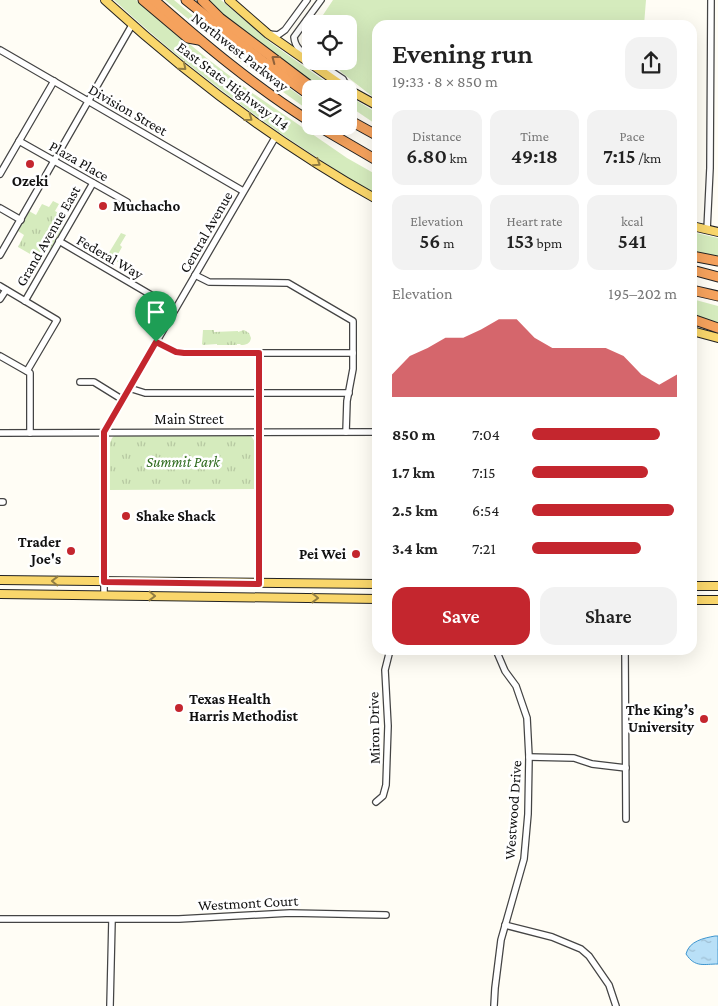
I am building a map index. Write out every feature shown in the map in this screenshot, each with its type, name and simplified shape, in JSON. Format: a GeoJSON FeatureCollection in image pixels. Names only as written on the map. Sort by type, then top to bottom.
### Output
{"type":"FeatureCollection","features":[{"type":"Feature","properties":{"kind":"highway"},"geometry":{"type":"LineString","coordinates":[[143,0],[188,38],[200,41]]}},
{"type":"Feature","properties":{"kind":"highway","name":"Northwest Parkway"},"geometry":{"type":"LineString","coordinates":[[154,0],[243,76],[302,116]]}},
{"type":"Feature","properties":{"kind":"highway","name":"Northwest Parkway"},"geometry":{"type":"LineString","coordinates":[[186,0],[302,89]]}},
{"type":"Feature","properties":{"kind":"highway"},"geometry":{"type":"LineString","coordinates":[[202,0],[220,18],[302,80]]}},
{"type":"Feature","properties":{"kind":"highway"},"geometry":{"type":"LineString","coordinates":[[357,124],[372,133]]}},
{"type":"Feature","properties":{"kind":"highway"},"geometry":{"type":"LineString","coordinates":[[333,135],[372,158]]}},
{"type":"Feature","properties":{"kind":"highway"},"geometry":{"type":"LineString","coordinates":[[697,257],[718,261]]}},
{"type":"Feature","properties":{"kind":"highway"},"geometry":{"type":"LineString","coordinates":[[697,271],[718,277]]}},
{"type":"Feature","properties":{"kind":"highway"},"geometry":{"type":"LineString","coordinates":[[697,291],[718,296]]}},
{"type":"Feature","properties":{"kind":"highway"},"geometry":{"type":"LineString","coordinates":[[697,322],[718,328]]}},
{"type":"Feature","properties":{"kind":"main road","name":"East State Highway 114"},"geometry":{"type":"LineString","coordinates":[[105,0],[207,88],[276,136],[346,182],[372,197]]}},
{"type":"Feature","properties":{"kind":"main road"},"geometry":{"type":"LineString","coordinates":[[229,0],[268,34],[334,80]]}},
{"type":"Feature","properties":{"kind":"main road"},"geometry":{"type":"LineString","coordinates":[[357,95],[372,103]]}},
{"type":"Feature","properties":{"kind":"main road"},"geometry":{"type":"LineString","coordinates":[[697,227],[718,232]]}},
{"type":"Feature","properties":{"kind":"main road"},"geometry":{"type":"LineString","coordinates":[[697,332],[718,338]]}},
{"type":"Feature","properties":{"kind":"main road"},"geometry":{"type":"LineString","coordinates":[[0,580],[372,584]]}},
{"type":"Feature","properties":{"kind":"main road"},"geometry":{"type":"LineString","coordinates":[[697,586],[718,586]]}},
{"type":"Feature","properties":{"kind":"main road"},"geometry":{"type":"LineString","coordinates":[[0,594],[372,599]]}},
{"type":"Feature","properties":{"kind":"main road"},"geometry":{"type":"LineString","coordinates":[[697,600],[718,600]]}},
{"type":"Feature","properties":{"kind":"street"},"geometry":{"type":"LineString","coordinates":[[268,34],[278,35],[285,30],[307,0]]}},
{"type":"Feature","properties":{"kind":"street"},"geometry":{"type":"LineString","coordinates":[[310,15],[321,0]]}},
{"type":"Feature","properties":{"kind":"street"},"geometry":{"type":"LineString","coordinates":[[707,230],[710,168],[711,0]]}},
{"type":"Feature","properties":{"kind":"street"},"geometry":{"type":"LineString","coordinates":[[0,255],[132,25]]}},
{"type":"Feature","properties":{"kind":"street"},"geometry":{"type":"LineString","coordinates":[[302,26],[294,37],[295,44],[302,52]]}},
{"type":"Feature","properties":{"kind":"street","name":"Division Street"},"geometry":{"type":"LineString","coordinates":[[0,50],[244,191]]}},
{"type":"Feature","properties":{"kind":"street"},"geometry":{"type":"LineString","coordinates":[[330,70],[343,80]]}},
{"type":"Feature","properties":{"kind":"street"},"geometry":{"type":"LineString","coordinates":[[0,174],[54,81]]}},
{"type":"Feature","properties":{"kind":"street","name":"Central Avenue"},"geometry":{"type":"LineString","coordinates":[[104,432],[276,136]]}},
{"type":"Feature","properties":{"kind":"street","name":"Plaza Place"},"geometry":{"type":"LineString","coordinates":[[19,141],[127,202]]}},
{"type":"Feature","properties":{"kind":"street","name":"Grand Avenue East"},"geometry":{"type":"LineString","coordinates":[[25,301],[93,183]]}},
{"type":"Feature","properties":{"kind":"street"},"geometry":{"type":"LineString","coordinates":[[0,208],[21,220]]}},
{"type":"Feature","properties":{"kind":"street","name":"Federal Way"},"geometry":{"type":"LineString","coordinates":[[59,241],[175,309]]}},
{"type":"Feature","properties":{"kind":"street"},"geometry":{"type":"LineString","coordinates":[[195,275],[208,282],[283,282],[353,321],[352,377],[346,410],[346,432]]}},
{"type":"Feature","properties":{"kind":"street"},"geometry":{"type":"LineString","coordinates":[[0,300],[3,288],[56,320],[27,371]]}},
{"type":"Feature","properties":{"kind":"street"},"geometry":{"type":"LineString","coordinates":[[156,342],[176,352],[184,353],[353,353]]}},
{"type":"Feature","properties":{"kind":"street"},"geometry":{"type":"LineString","coordinates":[[259,353],[259,584]]}},
{"type":"Feature","properties":{"kind":"street"},"geometry":{"type":"LineString","coordinates":[[0,356],[30,373],[30,433]]}},
{"type":"Feature","properties":{"kind":"street"},"geometry":{"type":"LineString","coordinates":[[80,382],[94,382],[123,400]]}},
{"type":"Feature","properties":{"kind":"street"},"geometry":{"type":"LineString","coordinates":[[130,388],[145,393],[349,393]]}},
{"type":"Feature","properties":{"kind":"street"},"geometry":{"type":"LineString","coordinates":[[104,432],[104,595]]}},
{"type":"Feature","properties":{"kind":"street","name":"Main Street"},"geometry":{"type":"LineString","coordinates":[[0,433],[372,432]]}},
{"type":"Feature","properties":{"kind":"street","name":"Miron Drive"},"geometry":{"type":"LineString","coordinates":[[376,802],[383,796],[386,785],[388,726],[385,670],[389,655]]}},
{"type":"Feature","properties":{"kind":"street","name":"Westwood Drive"},"geometry":{"type":"LineString","coordinates":[[494,1006],[499,952],[524,859],[528,814],[529,757],[527,718],[516,686],[498,655]]}},
{"type":"Feature","properties":{"kind":"street"},"geometry":{"type":"LineString","coordinates":[[625,655],[626,819]]}},
{"type":"Feature","properties":{"kind":"street"},"geometry":{"type":"LineString","coordinates":[[529,757],[574,758],[592,764],[626,768]]}},
{"type":"Feature","properties":{"kind":"street","name":"Westmont Court"},"geometry":{"type":"LineString","coordinates":[[0,920],[179,919],[290,913],[386,916]]}},
{"type":"Feature","properties":{"kind":"street"},"geometry":{"type":"LineString","coordinates":[[110,1006],[112,920]]}},
{"type":"Feature","properties":{"kind":"street"},"geometry":{"type":"LineString","coordinates":[[505,925],[552,937],[581,949],[589,956],[609,985],[616,1006]]}},
{"type":"Feature","properties":{"kind":"green space"},"geometry":{"type":"Polygon","coordinates":[[[114,0],[136,0],[209,60],[302,127],[302,135],[314,135],[372,172],[372,192],[342,174],[241,105],[176,54],[114,0]]]}},
{"type":"Feature","properties":{"kind":"green space"},"geometry":{"type":"Polygon","coordinates":[[[165,0],[174,0],[209,29],[302,97],[302,106],[241,62],[165,0]]]}},
{"type":"Feature","properties":{"kind":"green space"},"geometry":{"type":"Polygon","coordinates":[[[208,0],[221,0],[271,43],[302,65],[302,70],[309,70],[323,80],[308,80],[248,35],[208,0]]]}},
{"type":"Feature","properties":{"kind":"green space"},"geometry":{"type":"Polygon","coordinates":[[[333,0],[646,0],[644,20],[372,20],[372,96],[357,84],[357,80],[351,80],[339,70],[357,70],[357,15],[323,15],[333,0]]]}},
{"type":"Feature","properties":{"kind":"green space"},"geometry":{"type":"Polygon","coordinates":[[[357,101],[372,110],[372,122],[357,111],[357,101]]]}},
{"type":"Feature","properties":{"kind":"green space"},"geometry":{"type":"Polygon","coordinates":[[[53,201],[59,204],[55,211],[62,215],[55,226],[62,230],[50,250],[44,246],[37,258],[18,247],[24,235],[18,231],[29,211],[36,215],[42,204],[49,207],[53,201]]]}},
{"type":"Feature","properties":{"kind":"green space"},"geometry":{"type":"Polygon","coordinates":[[[121,233],[126,235],[120,245],[122,247],[117,256],[133,265],[130,269],[107,256],[121,233]]]}},
{"type":"Feature","properties":{"kind":"green space"},"geometry":{"type":"Polygon","coordinates":[[[697,233],[718,238],[718,258],[697,254],[697,233]]]}},
{"type":"Feature","properties":{"kind":"green space"},"geometry":{"type":"Polygon","coordinates":[[[697,300],[718,306],[718,326],[697,318],[697,300]]]}},
{"type":"Feature","properties":{"kind":"green space"},"geometry":{"type":"Polygon","coordinates":[[[203,330],[238,332],[244,330],[249,333],[251,338],[249,343],[245,345],[203,345],[203,330]]]}},
{"type":"Feature","properties":{"kind":"green space","name":"Summit Park"},"geometry":{"type":"Polygon","coordinates":[[[115,435],[251,436],[255,442],[256,489],[110,490],[110,443],[115,435]]]}},
{"type":"Feature","properties":{"kind":"water"},"geometry":{"type":"Polygon","coordinates":[[[718,936],[718,964],[704,965],[696,963],[686,954],[694,943],[718,936]]]}},
{"type":"Feature","properties":{"kind":"place","name":"Ozeki"},"geometry":{"type":"Point","coordinates":[30,164]}},
{"type":"Feature","properties":{"kind":"place","name":"Muchacho"},"geometry":{"type":"Point","coordinates":[103,206]}},
{"type":"Feature","properties":{"kind":"place","name":"Shake Shack"},"geometry":{"type":"Point","coordinates":[126,516]}},
{"type":"Feature","properties":{"kind":"place","name":"Trader Joe's"},"geometry":{"type":"Point","coordinates":[71,551]}},
{"type":"Feature","properties":{"kind":"place","name":"Pei Wei"},"geometry":{"type":"Point","coordinates":[356,554]}},
{"type":"Feature","properties":{"kind":"place","name":"Texas Health Harris Methodist"},"geometry":{"type":"Point","coordinates":[179,708]}},
{"type":"Feature","properties":{"kind":"place","name":"The King’s University"},"geometry":{"type":"Point","coordinates":[704,719]}},
{"type":"Feature","properties":{"kind":"route"},"geometry":{"type":"LineString","coordinates":[[156,342],[176,352],[184,353],[259,353],[259,584],[104,582],[104,432],[156,342]]}}]}
